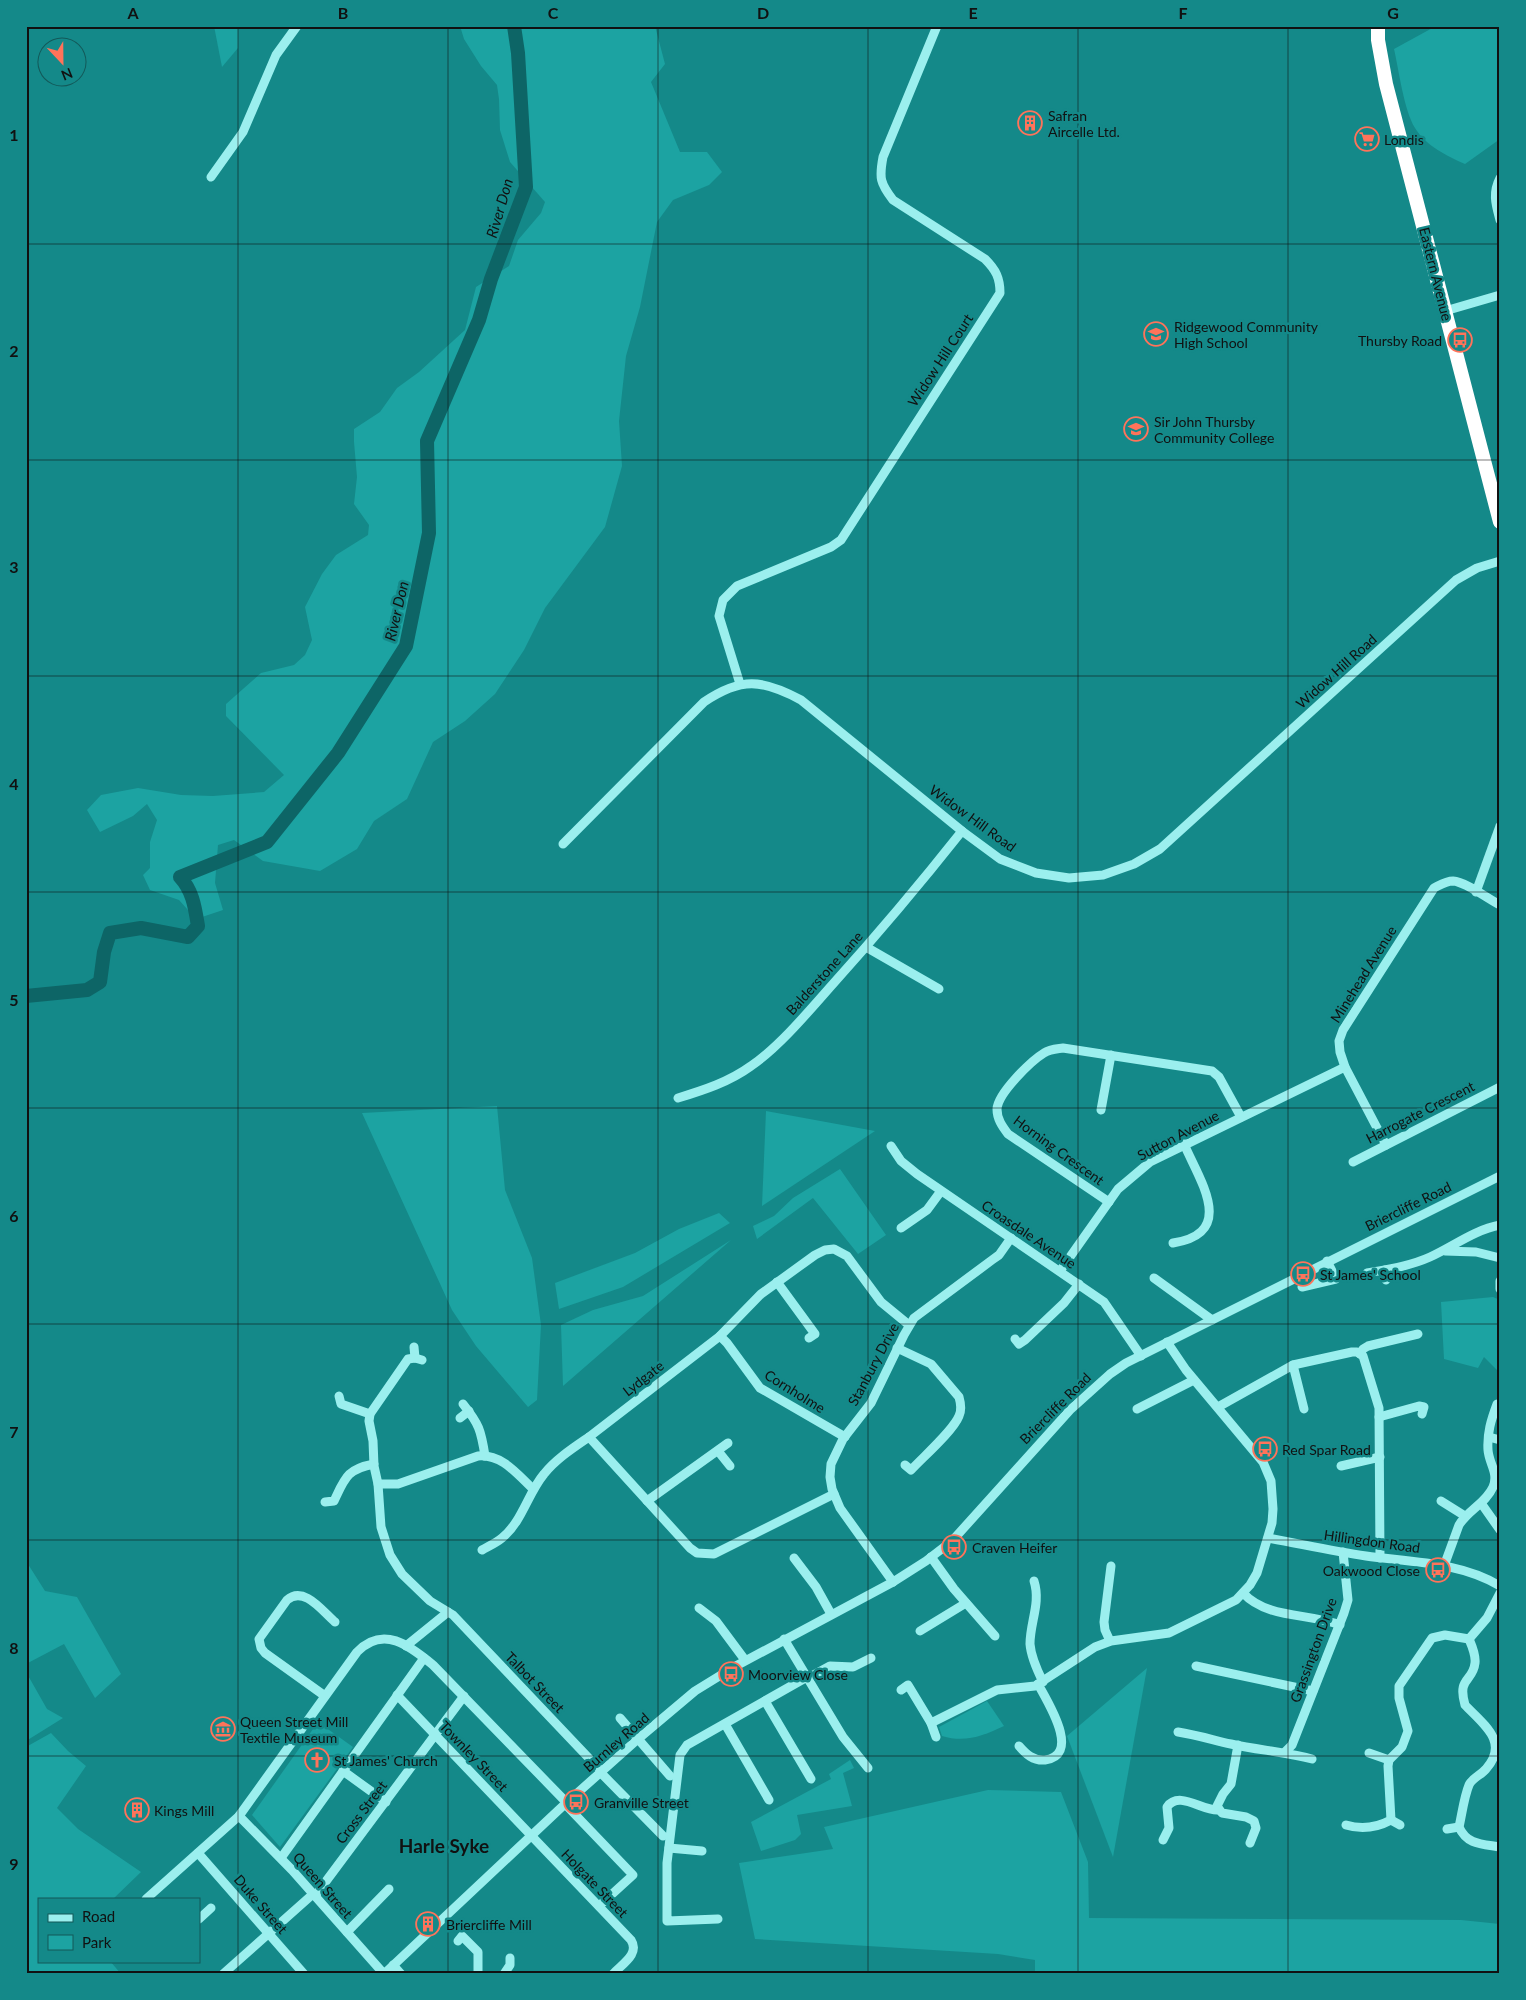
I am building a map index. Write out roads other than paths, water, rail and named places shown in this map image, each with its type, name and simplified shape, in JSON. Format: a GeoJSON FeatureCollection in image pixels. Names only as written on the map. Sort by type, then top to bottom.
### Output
{"type":"FeatureCollection","features":[{"type":"Feature","properties":{"kind":"highway","name":"Eastern Avenue"},"geometry":{"type":"LineString","coordinates":[[1378,26],[1378,40],[1386,84],[1500,522]]}},
{"type":"Feature","properties":{"kind":"street"},"geometry":{"type":"LineString","coordinates":[[211,177],[243,132],[276,55],[297,26]]}},
{"type":"Feature","properties":{"kind":"street","name":"Widow Hill Court"},"geometry":{"type":"LineString","coordinates":[[740,684],[719,616],[724,600],[738,586],[830,547],[841,540],[1000,294],[1000,280],[994,269],[985,259],[893,200],[884,188],[879,176],[883,157],[937,26]]}},
{"type":"Feature","properties":{"kind":"street"},"geometry":{"type":"LineString","coordinates":[[1500,178],[1495,188],[1495,200],[1500,220]]}},
{"type":"Feature","properties":{"kind":"street"},"geometry":{"type":"LineString","coordinates":[[1445,311],[1500,295]]}},
{"type":"Feature","properties":{"kind":"street","name":"Widow Hill Road"},"geometry":{"type":"LineString","coordinates":[[563,844],[704,702],[722,690],[740,684],[760,684],[780,689],[801,700],[962,831],[1000,859],[1036,873],[1077,877],[1103,875],[1134,864],[1160,849],[1456,580],[1477,568],[1500,561]]}},
{"type":"Feature","properties":{"kind":"street"},"geometry":{"type":"LineString","coordinates":[[1476,892],[1500,826]]}},
{"type":"Feature","properties":{"kind":"street","name":"Balderstone Lane"},"geometry":{"type":"LineString","coordinates":[[678,1098],[708,1089],[751,1067],[807,1014],[918,886],[962,831]]}},
{"type":"Feature","properties":{"kind":"street","name":"Minehead Avenue"},"geometry":{"type":"LineString","coordinates":[[1386,1145],[1345,1067],[1339,1041],[1343,1030],[1434,888],[1453,881],[1462,883],[1500,905]]}},
{"type":"Feature","properties":{"kind":"street"},"geometry":{"type":"LineString","coordinates":[[866,947],[940,989]]}},
{"type":"Feature","properties":{"kind":"street","name":"Horning Crescent"},"geometry":{"type":"LineString","coordinates":[[1109,1202],[1008,1134],[999,1122],[997,1108],[1002,1094],[1045,1052],[1063,1048],[1212,1071],[1219,1077],[1241,1117]]}},
{"type":"Feature","properties":{"kind":"street"},"geometry":{"type":"LineString","coordinates":[[1101,1110],[1111,1056]]}},
{"type":"Feature","properties":{"kind":"street","name":"Sutton Avenue"},"geometry":{"type":"LineString","coordinates":[[1060,1271],[1118,1189],[1140,1169],[1184,1144],[1345,1067]]}},
{"type":"Feature","properties":{"kind":"street","name":"Harrogate Crescent"},"geometry":{"type":"LineString","coordinates":[[1352,1162],[1500,1087]]}},
{"type":"Feature","properties":{"kind":"street"},"geometry":{"type":"LineString","coordinates":[[1173,1242],[1183,1245],[1199,1234],[1208,1224],[1210,1211],[1184,1144]]}},
{"type":"Feature","properties":{"kind":"street","name":"Croasdale Avenue"},"geometry":{"type":"LineString","coordinates":[[892,1146],[897,1156],[908,1168],[1104,1302],[1141,1356]]}},
{"type":"Feature","properties":{"kind":"street","name":"Briercliffe Road"},"geometry":{"type":"LineString","coordinates":[[668,1715],[695,1691],[745,1660],[893,1582],[952,1541],[1070,1410],[1110,1374],[1167,1342],[1500,1176]]}},
{"type":"Feature","properties":{"kind":"street"},"geometry":{"type":"LineString","coordinates":[[901,1228],[927,1210],[941,1191]]}},
{"type":"Feature","properties":{"kind":"street"},"geometry":{"type":"LineString","coordinates":[[1367,1273],[1416,1263],[1482,1229],[1500,1224]]}},
{"type":"Feature","properties":{"kind":"street","name":"Stanbury Drive"},"geometry":{"type":"LineString","coordinates":[[893,1582],[840,1508],[834,1494],[830,1476],[831,1464],[845,1437],[871,1403],[897,1348],[914,1318],[999,1255],[1011,1238]]}},
{"type":"Feature","properties":{"kind":"street","name":"Lydgate"},"geometry":{"type":"LineString","coordinates":[[482,1550],[504,1538],[544,1473],[559,1459],[720,1336],[761,1294],[815,1255],[825,1250],[834,1249],[847,1256],[881,1302],[909,1325]]}},
{"type":"Feature","properties":{"kind":"street"},"geometry":{"type":"LineString","coordinates":[[1442,1251],[1476,1252],[1500,1258]]}},
{"type":"Feature","properties":{"kind":"street"},"geometry":{"type":"LineString","coordinates":[[1302,1287],[1336,1279],[1327,1261]]}},
{"type":"Feature","properties":{"kind":"street"},"geometry":{"type":"LineString","coordinates":[[1385,1270],[1386,1280]]}},
{"type":"Feature","properties":{"kind":"street"},"geometry":{"type":"LineString","coordinates":[[1154,1278],[1212,1320]]}},
{"type":"Feature","properties":{"kind":"street"},"geometry":{"type":"LineString","coordinates":[[1500,1281],[1500,1289]]}},
{"type":"Feature","properties":{"kind":"street"},"geometry":{"type":"LineString","coordinates":[[777,1282],[814,1334]]}},
{"type":"Feature","properties":{"kind":"street"},"geometry":{"type":"LineString","coordinates":[[1019,1343],[1064,1303],[1079,1284]]}},
{"type":"Feature","properties":{"kind":"street"},"geometry":{"type":"LineString","coordinates":[[1360,1354],[1368,1346],[1400,1333],[1418,1334]]}},
{"type":"Feature","properties":{"kind":"street","name":"Cornholme"},"geometry":{"type":"LineString","coordinates":[[720,1336],[760,1388],[845,1437]]}},
{"type":"Feature","properties":{"kind":"street"},"geometry":{"type":"LineString","coordinates":[[931,1723],[997,1690],[1040,1683],[1095,1647],[1110,1641],[1169,1633],[1236,1600],[1256,1573],[1272,1523],[1271,1481],[1267,1469],[1194,1380],[1167,1342]]}},
{"type":"Feature","properties":{"kind":"street"},"geometry":{"type":"LineString","coordinates":[[339,1403],[370,1414],[401,1367],[408,1360],[418,1359],[414,1347]]}},
{"type":"Feature","properties":{"kind":"street"},"geometry":{"type":"LineString","coordinates":[[897,1348],[932,1364],[959,1397],[961,1404],[961,1409],[955,1423],[910,1470]]}},
{"type":"Feature","properties":{"kind":"street"},"geometry":{"type":"LineString","coordinates":[[1218,1408],[1293,1365],[1352,1352],[1360,1354],[1365,1359],[1379,1408],[1380,1558]]}},
{"type":"Feature","properties":{"kind":"street"},"geometry":{"type":"LineString","coordinates":[[1293,1365],[1304,1409]]}},
{"type":"Feature","properties":{"kind":"street"},"geometry":{"type":"LineString","coordinates":[[1137,1409],[1194,1380]]}},
{"type":"Feature","properties":{"kind":"street"},"geometry":{"type":"LineString","coordinates":[[1444,1566],[1459,1524],[1490,1493],[1496,1480],[1496,1473],[1490,1461],[1488,1437],[1489,1426],[1496,1415],[1497,1404]]}},
{"type":"Feature","properties":{"kind":"street"},"geometry":{"type":"LineString","coordinates":[[1379,1417],[1405,1408],[1424,1407]]}},
{"type":"Feature","properties":{"kind":"street"},"geometry":{"type":"LineString","coordinates":[[460,1418],[466,1408],[477,1422],[481,1432],[485,1456]]}},
{"type":"Feature","properties":{"kind":"street","name":"Talbot Street"},"geometry":{"type":"LineString","coordinates":[[370,1414],[368,1421],[373,1441],[381,1527],[390,1555],[402,1574],[420,1593],[448,1611],[663,1836]]}},
{"type":"Feature","properties":{"kind":"street"},"geometry":{"type":"LineString","coordinates":[[589,1437],[697,1554],[714,1554],[834,1494]]}},
{"type":"Feature","properties":{"kind":"street"},"geometry":{"type":"LineString","coordinates":[[1488,1437],[1500,1440]]}},
{"type":"Feature","properties":{"kind":"street"},"geometry":{"type":"LineString","coordinates":[[647,1501],[728,1443]]}},
{"type":"Feature","properties":{"kind":"street"},"geometry":{"type":"LineString","coordinates":[[718,1451],[730,1466]]}},
{"type":"Feature","properties":{"kind":"street"},"geometry":{"type":"LineString","coordinates":[[378,1484],[398,1484],[478,1456],[485,1456],[500,1460],[533,1489]]}},
{"type":"Feature","properties":{"kind":"street"},"geometry":{"type":"LineString","coordinates":[[1345,1463],[1380,1457]]}},
{"type":"Feature","properties":{"kind":"street"},"geometry":{"type":"LineString","coordinates":[[334,1503],[350,1472],[363,1466],[374,1464]]}},
{"type":"Feature","properties":{"kind":"street"},"geometry":{"type":"LineString","coordinates":[[1441,1501],[1465,1516]]}},
{"type":"Feature","properties":{"kind":"street"},"geometry":{"type":"LineString","coordinates":[[1481,1503],[1500,1530]]}},
{"type":"Feature","properties":{"kind":"street","name":"Hillingdon Road"},"geometry":{"type":"LineString","coordinates":[[1268,1538],[1380,1558],[1444,1566],[1472,1574],[1500,1586]]}},
{"type":"Feature","properties":{"kind":"street","name":"Grassington Drive"},"geometry":{"type":"LineString","coordinates":[[1285,1752],[1292,1745],[1340,1625],[1348,1600],[1343,1552]]}},
{"type":"Feature","properties":{"kind":"street"},"geometry":{"type":"LineString","coordinates":[[931,1557],[966,1603],[995,1636]]}},
{"type":"Feature","properties":{"kind":"street"},"geometry":{"type":"LineString","coordinates":[[794,1558],[816,1587],[831,1614]]}},
{"type":"Feature","properties":{"kind":"street"},"geometry":{"type":"LineString","coordinates":[[1110,1641],[1104,1622],[1113,1572]]}},
{"type":"Feature","properties":{"kind":"street"},"geometry":{"type":"LineString","coordinates":[[1019,1746],[1028,1756],[1046,1760],[1056,1756],[1061,1749],[1062,1743],[1061,1732],[1040,1683],[1030,1645],[1030,1614],[1037,1591],[1034,1581]]}},
{"type":"Feature","properties":{"kind":"street"},"geometry":{"type":"LineString","coordinates":[[1243,1593],[1260,1607],[1322,1619],[1340,1625]]}},
{"type":"Feature","properties":{"kind":"street"},"geometry":{"type":"LineString","coordinates":[[1469,1639],[1487,1618],[1500,1593]]}},
{"type":"Feature","properties":{"kind":"street"},"geometry":{"type":"LineString","coordinates":[[325,1696],[265,1653],[261,1648],[259,1639],[287,1600],[299,1594],[305,1596],[335,1622]]}},
{"type":"Feature","properties":{"kind":"street"},"geometry":{"type":"LineString","coordinates":[[920,1631],[966,1603]]}},
{"type":"Feature","properties":{"kind":"street"},"geometry":{"type":"LineString","coordinates":[[699,1608],[716,1621],[745,1660]]}},
{"type":"Feature","properties":{"kind":"street"},"geometry":{"type":"LineString","coordinates":[[406,1646],[448,1611]]}},
{"type":"Feature","properties":{"kind":"street"},"geometry":{"type":"LineString","coordinates":[[1391,1820],[1389,1760],[1402,1747],[1408,1732],[1398,1692],[1401,1681],[1432,1638],[1445,1635],[1469,1639]]}},
{"type":"Feature","properties":{"kind":"street"},"geometry":{"type":"LineString","coordinates":[[147,1898],[239,1816],[356,1652],[370,1641],[388,1638],[406,1646],[424,1658],[464,1696],[633,1875],[599,1906]]}},
{"type":"Feature","properties":{"kind":"street"},"geometry":{"type":"LineString","coordinates":[[784,1639],[844,1737],[868,1768]]}},
{"type":"Feature","properties":{"kind":"street"},"geometry":{"type":"LineString","coordinates":[[1469,1639],[1475,1656],[1475,1663],[1463,1684],[1462,1692],[1465,1705],[1493,1736],[1495,1752],[1490,1765],[1484,1772],[1468,1779],[1459,1827],[1468,1840],[1475,1843],[1500,1846]]}},
{"type":"Feature","properties":{"kind":"street"},"geometry":{"type":"LineString","coordinates":[[281,1858],[424,1658]]}},
{"type":"Feature","properties":{"kind":"street"},"geometry":{"type":"LineString","coordinates":[[718,1919],[666,1921],[669,1848],[678,1761],[682,1750],[687,1745],[724,1724],[830,1666],[853,1667],[868,1663]]}},
{"type":"Feature","properties":{"kind":"street"},"geometry":{"type":"LineString","coordinates":[[1196,1666],[1207,1665],[1313,1691]]}},
{"type":"Feature","properties":{"kind":"street"},"geometry":{"type":"LineString","coordinates":[[907,1686],[931,1723],[936,1737]]}},
{"type":"Feature","properties":{"kind":"street","name":"Townley Street"},"geometry":{"type":"LineString","coordinates":[[397,1696],[532,1836]]}},
{"type":"Feature","properties":{"kind":"street","name":"Cross Street"},"geometry":{"type":"LineString","coordinates":[[224,1974],[314,1895],[386,1802],[464,1696]]}},
{"type":"Feature","properties":{"kind":"street"},"geometry":{"type":"LineString","coordinates":[[765,1701],[811,1778]]}},
{"type":"Feature","properties":{"kind":"street","name":"Burnley Road"},"geometry":{"type":"LineString","coordinates":[[384,1974],[601,1772],[668,1715]]}},
{"type":"Feature","properties":{"kind":"street"},"geometry":{"type":"LineString","coordinates":[[620,1718],[670,1776]]}},
{"type":"Feature","properties":{"kind":"street"},"geometry":{"type":"LineString","coordinates":[[724,1724],[769,1800]]}},
{"type":"Feature","properties":{"kind":"street"},"geometry":{"type":"LineString","coordinates":[[1178,1732],[1200,1735],[1238,1745],[1285,1752],[1312,1759]]}},
{"type":"Feature","properties":{"kind":"street"},"geometry":{"type":"LineString","coordinates":[[1218,1810],[1220,1800],[1231,1784],[1234,1775],[1238,1745]]}},
{"type":"Feature","properties":{"kind":"street"},"geometry":{"type":"LineString","coordinates":[[1369,1753],[1389,1760]]}},
{"type":"Feature","properties":{"kind":"street"},"geometry":{"type":"LineString","coordinates":[[343,1771],[386,1802]]}},
{"type":"Feature","properties":{"kind":"street"},"geometry":{"type":"LineString","coordinates":[[1163,1840],[1169,1828],[1167,1807],[1173,1801],[1183,1800],[1203,1808],[1250,1818],[1254,1821],[1256,1828],[1250,1843]]}},
{"type":"Feature","properties":{"kind":"street","name":"Queen Street"},"geometry":{"type":"LineString","coordinates":[[239,1816],[281,1858],[384,1974]]}},
{"type":"Feature","properties":{"kind":"street"},"geometry":{"type":"LineString","coordinates":[[1346,1825],[1360,1829],[1369,1828],[1391,1820],[1400,1825]]}},
{"type":"Feature","properties":{"kind":"street"},"geometry":{"type":"LineString","coordinates":[[1447,1829],[1459,1827]]}},
{"type":"Feature","properties":{"kind":"street","name":"Holgate Street"},"geometry":{"type":"LineString","coordinates":[[532,1836],[633,1943],[634,1951],[613,1974]]}},
{"type":"Feature","properties":{"kind":"street"},"geometry":{"type":"LineString","coordinates":[[669,1848],[702,1851]]}},
{"type":"Feature","properties":{"kind":"street","name":"Duke Street"},"geometry":{"type":"LineString","coordinates":[[198,1853],[301,1973]]}},
{"type":"Feature","properties":{"kind":"street"},"geometry":{"type":"LineString","coordinates":[[347,1932],[389,1889]]}},
{"type":"Feature","properties":{"kind":"street"},"geometry":{"type":"LineString","coordinates":[[200,1918],[211,1908]]}},
{"type":"Feature","properties":{"kind":"street"},"geometry":{"type":"LineString","coordinates":[[462,1936],[478,1952],[478,1974]]}},
{"type":"Feature","properties":{"kind":"street"},"geometry":{"type":"LineString","coordinates":[[504,1974],[512,1961]]}},
{"type":"Feature","properties":{"kind":"street"},"geometry":{"type":"LineString","coordinates":[[393,1965],[401,1974]]}},
{"type":"Feature","properties":{"kind":"waterway","name":"River Don"},"geometry":{"type":"LineString","coordinates":[[26,996],[87,990],[100,982],[104,952],[110,933],[141,928],[188,937],[198,926],[191,894],[180,877],[267,842],[338,753],[406,646],[429,533],[427,441],[479,320],[491,279],[526,187],[518,53],[514,26]]}},
{"type":"Feature","properties":{"kind":"place","name":"Safran Aircelle Ltd."},"geometry":{"type":"Point","coordinates":[1030,123]}},
{"type":"Feature","properties":{"kind":"place","name":"Londis"},"geometry":{"type":"Point","coordinates":[1367,139]}},
{"type":"Feature","properties":{"kind":"place","name":"Ridgewood Community High School"},"geometry":{"type":"Point","coordinates":[1156,334]}},
{"type":"Feature","properties":{"kind":"place","name":"Thursby Road"},"geometry":{"type":"Point","coordinates":[1460,340]}},
{"type":"Feature","properties":{"kind":"place","name":"Sir John Thursby Community College"},"geometry":{"type":"Point","coordinates":[1136,429]}},
{"type":"Feature","properties":{"kind":"place","name":"St James' School"},"geometry":{"type":"Point","coordinates":[1303,1274]}},
{"type":"Feature","properties":{"kind":"place","name":"Red Spar Road"},"geometry":{"type":"Point","coordinates":[1265,1449]}},
{"type":"Feature","properties":{"kind":"place","name":"Craven Heifer"},"geometry":{"type":"Point","coordinates":[954,1547]}},
{"type":"Feature","properties":{"kind":"place","name":"Oakwood Close"},"geometry":{"type":"Point","coordinates":[1438,1570]}},
{"type":"Feature","properties":{"kind":"place","name":"Moorview Close"},"geometry":{"type":"Point","coordinates":[731,1674]}},
{"type":"Feature","properties":{"kind":"place","name":"Queen Street Mill Textile Museum"},"geometry":{"type":"Point","coordinates":[223,1729]}},
{"type":"Feature","properties":{"kind":"place","name":"St James' Church"},"geometry":{"type":"Point","coordinates":[317,1760]}},
{"type":"Feature","properties":{"kind":"place","name":"Granville Street"},"geometry":{"type":"Point","coordinates":[576,1802]}},
{"type":"Feature","properties":{"kind":"place","name":"Kings Mill"},"geometry":{"type":"Point","coordinates":[137,1810]}},
{"type":"Feature","properties":{"kind":"place","name":"Briercliffe Mill"},"geometry":{"type":"Point","coordinates":[428,1924]}},
{"type":"Feature","properties":{"kind":"district","name":"Harle Syke"},"geometry":{"type":"Point","coordinates":[444,1845]}}]}
